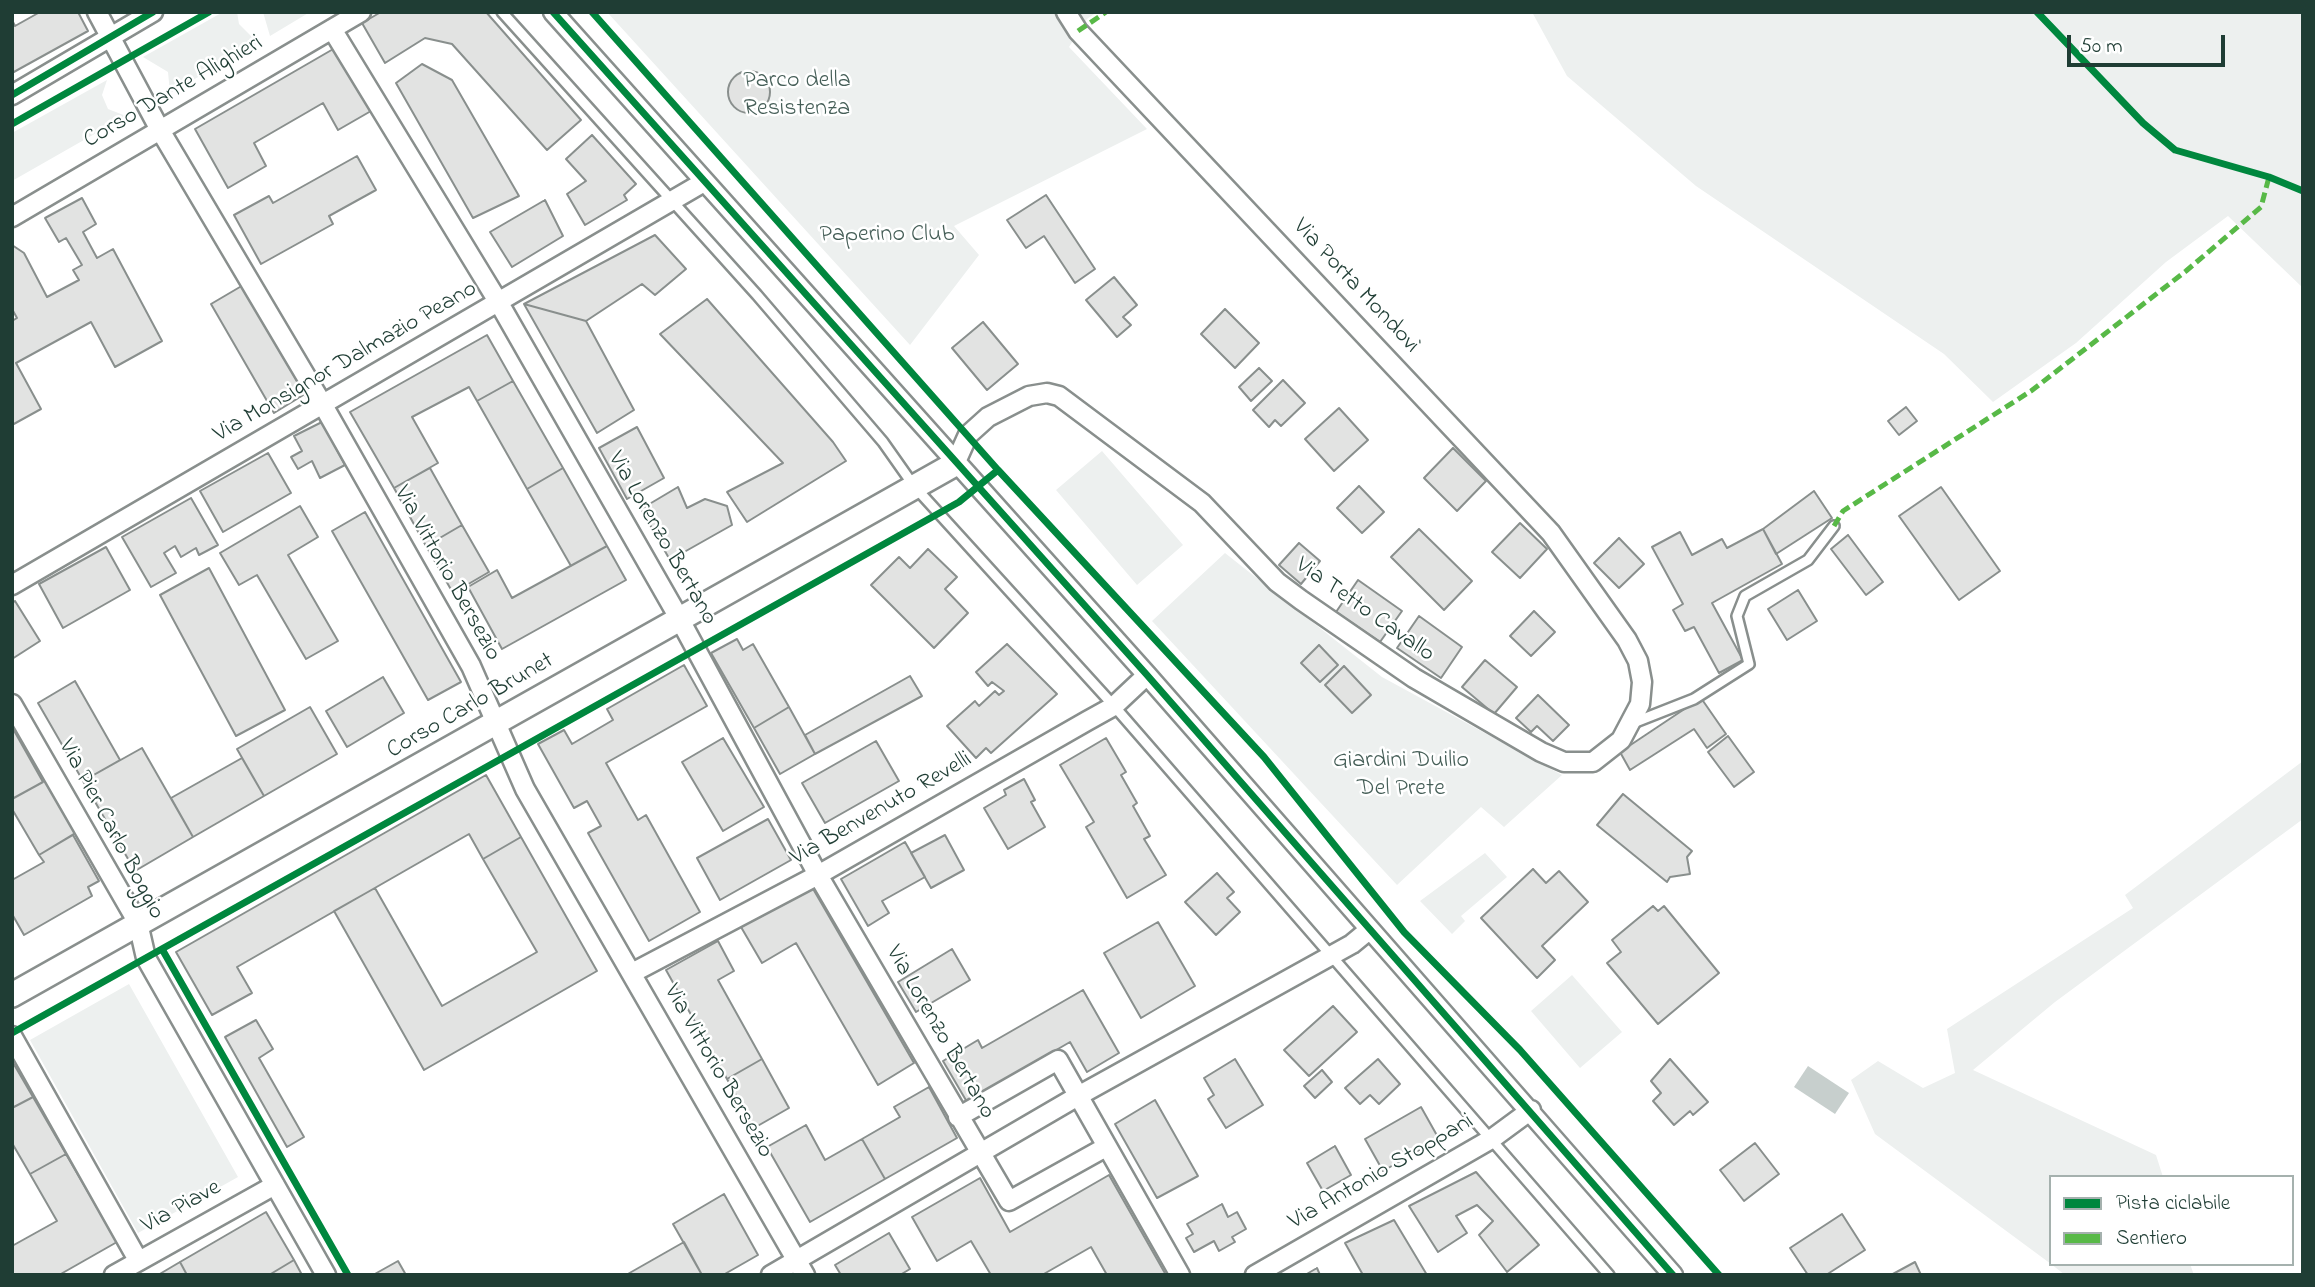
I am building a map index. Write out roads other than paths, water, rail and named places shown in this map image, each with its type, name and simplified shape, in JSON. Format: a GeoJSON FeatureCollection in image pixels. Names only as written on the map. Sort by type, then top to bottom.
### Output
{"type":"FeatureCollection","features":[{"type":"Feature","properties":{"kind":"street","name":"Via Vittorio Bersezio"},"geometry":{"type":"LineString","coordinates":[[97,12],[160,130],[323,405],[471,666],[526,789],[801,1268]]}},
{"type":"Feature","properties":{"kind":"street"},"geometry":{"type":"LineString","coordinates":[[12,94],[153,12]]}},
{"type":"Feature","properties":{"kind":"street","name":"Corso Dante Alighieri"},"geometry":{"type":"LineString","coordinates":[[12,217],[361,12]]}},
{"type":"Feature","properties":{"kind":"street"},"geometry":{"type":"LineString","coordinates":[[553,12],[955,464],[1147,675],[1673,1275]]}},
{"type":"Feature","properties":{"kind":"street","name":"Via Porta Mondovì"},"geometry":{"type":"LineString","coordinates":[[1066,12],[1079,31],[1527,506],[1551,533],[1601,603]]}},
{"type":"Feature","properties":{"kind":"street","name":"Via Lorenzo Bertano"},"geometry":{"type":"LineString","coordinates":[[332,29],[499,303],[679,618],[818,875],[1009,1201],[1107,1147]]}},
{"type":"Feature","properties":{"kind":"street","name":"Via Monsignor Dalmazio Peano"},"geometry":{"type":"LineString","coordinates":[[12,585],[704,182]]}},
{"type":"Feature","properties":{"kind":"street","name":"Via Tetto Cavallo"},"geometry":{"type":"LineString","coordinates":[[955,464],[968,435],[988,417],[1028,396],[1047,393],[1059,396],[1202,503],[1277,582],[1311,608],[1404,671],[1501,730],[1541,752],[1579,763],[1593,762],[1606,754],[1631,724],[1640,704],[1642,682],[1638,661],[1601,603]]}},
{"type":"Feature","properties":{"kind":"street","name":"Corso Carlo Brunet"},"geometry":{"type":"LineString","coordinates":[[12,995],[955,464]]}},
{"type":"Feature","properties":{"kind":"street","name":"Via Benvenuto Revelli"},"geometry":{"type":"LineString","coordinates":[[632,973],[818,875],[1114,706],[1147,675]]}},
{"type":"Feature","properties":{"kind":"street","name":"Via Pier Carlo Boggio"},"geometry":{"type":"LineString","coordinates":[[12,704],[138,923],[146,958],[326,1275]]}},
{"type":"Feature","properties":{"kind":"street"},"geometry":{"type":"LineString","coordinates":[[771,1275],[801,1268],[980,1152],[1330,957],[1352,944],[1368,930]]}},
{"type":"Feature","properties":{"kind":"street"},"geometry":{"type":"LineString","coordinates":[[12,1036],[138,1260]]}},
{"type":"Feature","properties":{"kind":"street"},"geometry":{"type":"LineString","coordinates":[[958,1117],[1059,1060],[1180,1275]]}},
{"type":"Feature","properties":{"kind":"street","name":"Via Antonio Stoppani"},"geometry":{"type":"LineString","coordinates":[[1255,1275],[1493,1138],[1531,1110]]}},
{"type":"Feature","properties":{"kind":"street","name":"Via Piave"},"geometry":{"type":"LineString","coordinates":[[114,1275],[275,1185]]}},
{"type":"Feature","properties":{"kind":"lane"},"geometry":{"type":"LineString","coordinates":[[502,12],[757,295],[874,432],[914,486],[1114,706],[1330,957],[1493,1138],[1609,1275]]}},
{"type":"Feature","properties":{"kind":"lane"},"geometry":{"type":"LineString","coordinates":[[1631,724],[1694,699],[1749,664],[1737,616],[1745,596],[1808,560],[1834,527]]}},
{"type":"Feature","properties":{"kind":"park label","name":"Parco della Resistenza"},"geometry":{"type":"Point","coordinates":[797,96]}},
{"type":"Feature","properties":{"kind":"park label","name":"Paperino Club"},"geometry":{"type":"Point","coordinates":[887,236]}},
{"type":"Feature","properties":{"kind":"park label","name":"Giardini Duilio Del Prete"},"geometry":{"type":"Point","coordinates":[1401,776]}}]}
